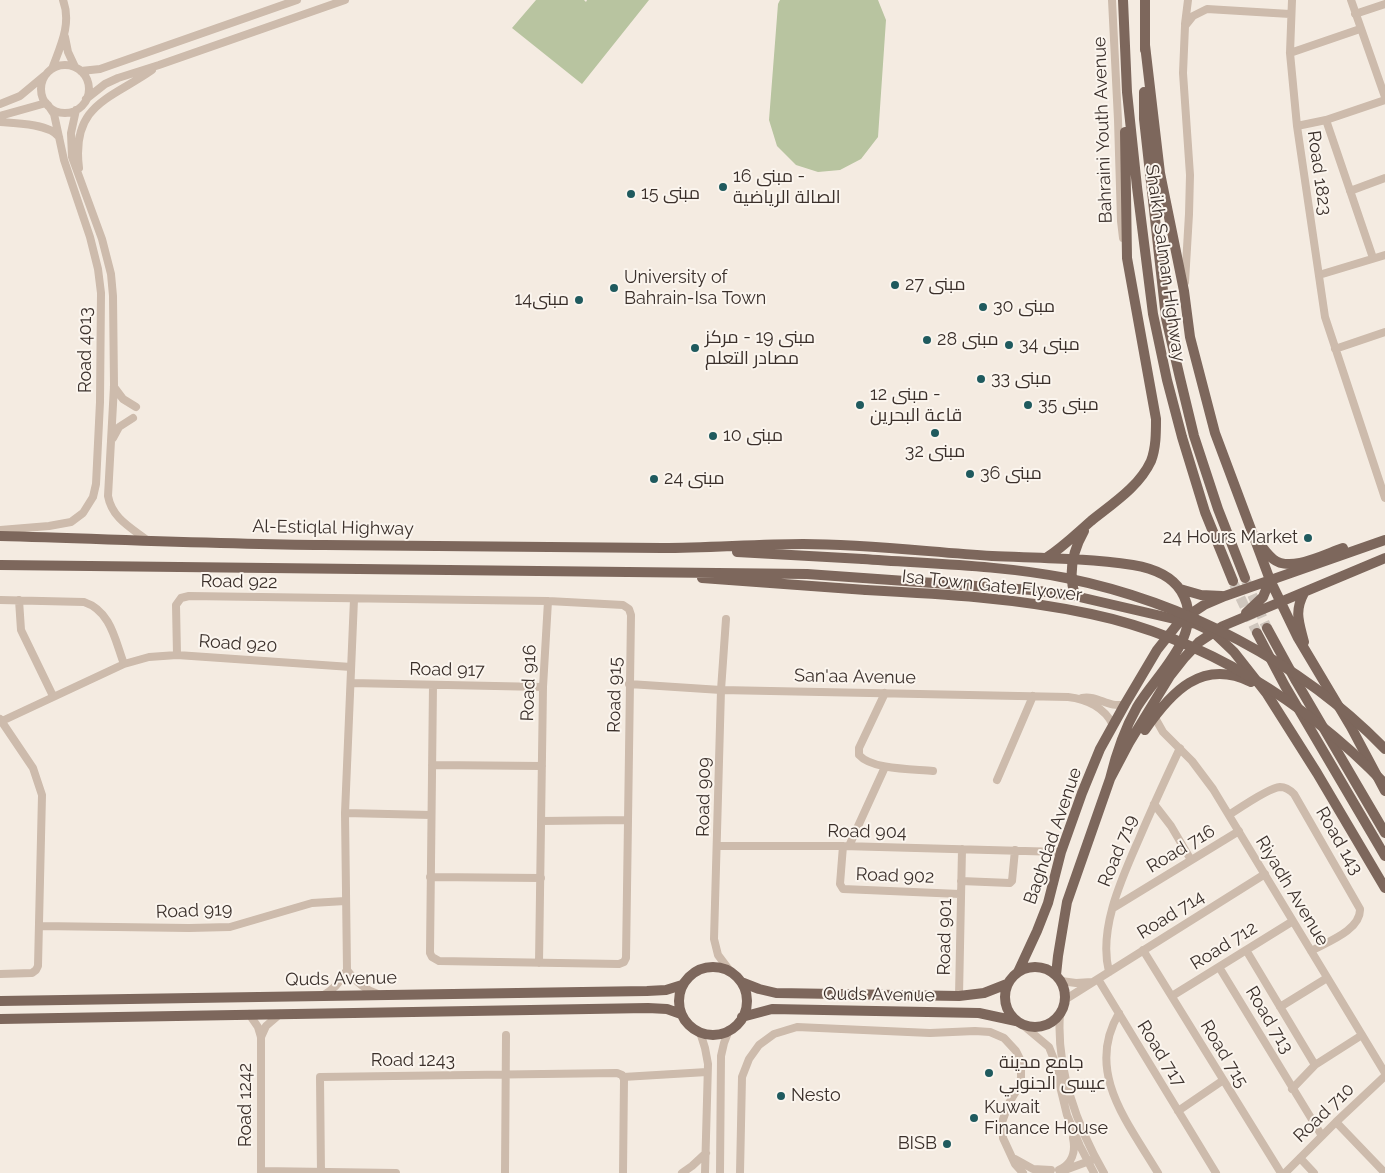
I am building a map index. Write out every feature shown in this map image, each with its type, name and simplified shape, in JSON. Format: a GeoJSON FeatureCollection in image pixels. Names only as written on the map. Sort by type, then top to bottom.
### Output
{"type":"FeatureCollection","features":[{"type":"Feature","properties":{"kind":"main road","name":"Shaikh Salman Highway"},"geometry":{"type":"LineString","coordinates":[[1124,0],[1127,92],[1153,314],[1167,380],[1205,512],[1232,581]]}},
{"type":"Feature","properties":{"kind":"main road","name":"Shaikh Salman Highway"},"geometry":{"type":"LineString","coordinates":[[1145,0],[1144,119],[1166,318],[1194,436],[1218,509],[1248,582]]}},
{"type":"Feature","properties":{"kind":"main road"},"geometry":{"type":"LineString","coordinates":[[1145,45],[1160,174],[1184,291],[1190,337],[1215,433],[1271,587],[1309,660],[1351,727],[1385,791]]}},
{"type":"Feature","properties":{"kind":"main road"},"geometry":{"type":"LineString","coordinates":[[1046,558],[1068,542],[1088,523],[1128,491],[1144,473],[1151,461],[1156,442],[1156,419],[1127,258],[1125,125],[1127,92]]}},
{"type":"Feature","properties":{"kind":"main road"},"geometry":{"type":"LineString","coordinates":[[1075,596],[1071,578],[1072,560],[1088,523]]}},
{"type":"Feature","properties":{"kind":"main road"},"geometry":{"type":"LineString","coordinates":[[1251,532],[1272,559],[1288,565],[1299,563],[1374,537],[1384,540]]}},
{"type":"Feature","properties":{"kind":"main road","name":"Al-Estiqlal Highway"},"geometry":{"type":"LineString","coordinates":[[0,536],[322,545],[666,548]]}},
{"type":"Feature","properties":{"kind":"main road"},"geometry":{"type":"LineString","coordinates":[[1230,623],[1255,606],[1271,587],[1384,540]]}},
{"type":"Feature","properties":{"kind":"main road"},"geometry":{"type":"LineString","coordinates":[[666,548],[805,544],[1046,558],[1136,566],[1155,570],[1172,580],[1180,589],[1187,632],[1126,727],[1110,779]]}},
{"type":"Feature","properties":{"kind":"main road","name":"Isa Town Gate Flyover"},"geometry":{"type":"LineString","coordinates":[[666,548],[863,559],[1020,571],[1066,578],[1136,596],[1233,636],[1276,662],[1334,704],[1385,750]]}},
{"type":"Feature","properties":{"kind":"main road","name":"Baghdad Avenue"},"geometry":{"type":"LineString","coordinates":[[1059,978],[1067,902],[1110,779],[1129,743],[1170,676],[1185,657],[1213,632],[1280,602],[1382,562]]}},
{"type":"Feature","properties":{"kind":"main road"},"geometry":{"type":"LineString","coordinates":[[0,565],[807,574],[1011,588],[1075,596],[1151,615],[1186,619],[1213,632],[1234,652],[1267,694],[1300,745],[1385,888]]}},
{"type":"Feature","properties":{"kind":"main road","name":"Isa Town Gate Flyover"},"geometry":{"type":"LineString","coordinates":[[606,571],[959,595],[1052,606],[1138,626],[1206,654],[1263,684],[1336,738],[1385,784]]}},
{"type":"Feature","properties":{"kind":"main road"},"geometry":{"type":"LineString","coordinates":[[1248,582],[1271,587]]}},
{"type":"Feature","properties":{"kind":"main road","name":"Baghdad Avenue"},"geometry":{"type":"LineString","coordinates":[[1018,972],[1048,903],[1061,852],[1100,749],[1125,704],[1157,650],[1186,619],[1204,605],[1225,596],[1248,582]]}},
{"type":"Feature","properties":{"kind":"main road"},"geometry":{"type":"LineString","coordinates":[[1180,589],[1201,595],[1225,596]]}},
{"type":"Feature","properties":{"kind":"main road"},"geometry":{"type":"LineString","coordinates":[[1304,593],[1299,604],[1298,615],[1309,660]]}},
{"type":"Feature","properties":{"kind":"main road"},"geometry":{"type":"LineString","coordinates":[[1151,615],[1157,628],[1157,650]]}},
{"type":"Feature","properties":{"kind":"main road"},"geometry":{"type":"LineString","coordinates":[[1267,628],[1385,833]]}},
{"type":"Feature","properties":{"kind":"main road"},"geometry":{"type":"LineString","coordinates":[[1257,633],[1285,686],[1385,856]]}},
{"type":"Feature","properties":{"kind":"main road"},"geometry":{"type":"LineString","coordinates":[[1110,779],[1154,716],[1185,684],[1206,675],[1226,674],[1242,677],[1255,684],[1267,694]]}},
{"type":"Feature","properties":{"kind":"main road"},"geometry":{"type":"LineString","coordinates":[[712,967],[730,971],[741,982],[746,996],[746,1003],[742,1018],[729,1030],[714,1034],[700,1032],[689,1025],[681,1014],[679,994],[682,985],[695,972],[703,968],[712,967]]}},
{"type":"Feature","properties":{"kind":"main road"},"geometry":{"type":"LineString","coordinates":[[1037,967],[1047,969],[1059,978],[1064,987],[1066,999],[1060,1014],[1048,1025],[1032,1027],[1020,1023],[1006,1008],[1005,992],[1007,984],[1018,972],[1027,968],[1037,967]]}},
{"type":"Feature","properties":{"kind":"main road","name":"Quds Avenue"},"geometry":{"type":"LineString","coordinates":[[741,982],[776,993],[959,996],[984,993],[1007,984]]}},
{"type":"Feature","properties":{"kind":"main road","name":"Quds Avenue"},"geometry":{"type":"LineString","coordinates":[[0,1001],[647,991],[666,990],[682,985]]}},
{"type":"Feature","properties":{"kind":"main road","name":"Quds Avenue"},"geometry":{"type":"LineString","coordinates":[[0,1019],[648,1008],[667,1009],[681,1014]]}},
{"type":"Feature","properties":{"kind":"main road","name":"Quds Avenue"},"geometry":{"type":"LineString","coordinates":[[742,1018],[772,1009],[979,1013],[1020,1023]]}},
{"type":"Feature","properties":{"kind":"street"},"geometry":{"type":"LineString","coordinates":[[63,0],[66,14],[65,35],[68,52],[78,69],[85,75],[89,87],[86,99]]}},
{"type":"Feature","properties":{"kind":"street"},"geometry":{"type":"LineString","coordinates":[[0,104],[20,96],[52,69],[64,65],[78,69],[94,70],[110,66],[298,0]]}},
{"type":"Feature","properties":{"kind":"street"},"geometry":{"type":"LineString","coordinates":[[45,75],[41,89],[47,104],[58,112],[76,110],[86,99],[111,81],[345,0]]}},
{"type":"Feature","properties":{"kind":"street","name":"Bahraini Youth Avenue"},"geometry":{"type":"LineString","coordinates":[[1112,0],[1121,220],[1127,258]]}},
{"type":"Feature","properties":{"kind":"street"},"geometry":{"type":"LineString","coordinates":[[1184,291],[1190,176],[1183,74],[1188,0]]}},
{"type":"Feature","properties":{"kind":"street","name":"Road 1823"},"geometry":{"type":"LineString","coordinates":[[1292,0],[1290,53],[1297,126],[1325,317],[1385,498]]}},
{"type":"Feature","properties":{"kind":"street"},"geometry":{"type":"LineString","coordinates":[[1297,126],[1326,120],[1385,99],[1351,0]]}},
{"type":"Feature","properties":{"kind":"street"},"geometry":{"type":"LineString","coordinates":[[1355,14],[1385,4]]}},
{"type":"Feature","properties":{"kind":"street"},"geometry":{"type":"LineString","coordinates":[[1185,26],[1193,16],[1207,10],[1290,14]]}},
{"type":"Feature","properties":{"kind":"street"},"geometry":{"type":"LineString","coordinates":[[1290,53],[1360,29]]}},
{"type":"Feature","properties":{"kind":"street"},"geometry":{"type":"LineString","coordinates":[[52,69],[65,35]]}},
{"type":"Feature","properties":{"kind":"street"},"geometry":{"type":"LineString","coordinates":[[81,182],[78,145],[80,134],[90,113],[106,97],[159,65]]}},
{"type":"Feature","properties":{"kind":"street"},"geometry":{"type":"LineString","coordinates":[[0,116],[47,104]]}},
{"type":"Feature","properties":{"kind":"street","name":"Road 4013"},"geometry":{"type":"LineString","coordinates":[[0,530],[71,522],[83,513],[92,497],[96,484],[100,417],[101,293],[98,269],[90,237],[64,160],[54,114],[47,104]]}},
{"type":"Feature","properties":{"kind":"street","name":"Road 4013"},"geometry":{"type":"LineString","coordinates":[[76,110],[71,133],[72,157],[102,239],[111,274],[114,317],[114,386],[110,410],[111,442],[108,496],[112,508],[123,522],[147,540]]}},
{"type":"Feature","properties":{"kind":"street"},"geometry":{"type":"LineString","coordinates":[[1326,120],[1373,258]]}},
{"type":"Feature","properties":{"kind":"street"},"geometry":{"type":"LineString","coordinates":[[0,122],[20,123],[44,128],[57,134],[59,137]]}},
{"type":"Feature","properties":{"kind":"street"},"geometry":{"type":"LineString","coordinates":[[1350,191],[1385,178]]}},
{"type":"Feature","properties":{"kind":"street"},"geometry":{"type":"LineString","coordinates":[[1319,275],[1385,254]]}},
{"type":"Feature","properties":{"kind":"street"},"geometry":{"type":"LineString","coordinates":[[1335,349],[1385,332]]}},
{"type":"Feature","properties":{"kind":"street"},"geometry":{"type":"LineString","coordinates":[[114,386],[123,399],[136,407]]}},
{"type":"Feature","properties":{"kind":"street"},"geometry":{"type":"LineString","coordinates":[[100,402],[110,410],[100,417]]}},
{"type":"Feature","properties":{"kind":"street"},"geometry":{"type":"LineString","coordinates":[[111,442],[119,427],[133,418]]}},
{"type":"Feature","properties":{"kind":"street","name":"Road 922"},"geometry":{"type":"LineString","coordinates":[[177,655],[176,605],[184,597],[354,599]]}},
{"type":"Feature","properties":{"kind":"street"},"geometry":{"type":"LineString","coordinates":[[322,996],[330,992],[347,970],[345,901],[346,813],[354,599]]}},
{"type":"Feature","properties":{"kind":"street","name":"Road 915"},"geometry":{"type":"LineString","coordinates":[[354,599],[548,601],[623,605],[629,609],[631,615],[625,960],[619,964],[435,960],[430,953],[433,685]]}},
{"type":"Feature","properties":{"kind":"street"},"geometry":{"type":"LineString","coordinates":[[0,600],[84,602],[97,608],[109,622],[124,664]]}},
{"type":"Feature","properties":{"kind":"street"},"geometry":{"type":"LineString","coordinates":[[19,600],[21,630],[53,696]]}},
{"type":"Feature","properties":{"kind":"street","name":"Road 916"},"geometry":{"type":"LineString","coordinates":[[539,963],[543,687],[548,601]]}},
{"type":"Feature","properties":{"kind":"street","name":"Road 909"},"geometry":{"type":"LineString","coordinates":[[726,619],[721,690],[715,943],[718,955],[730,971]]}},
{"type":"Feature","properties":{"kind":"street","name":"Road 920"},"geometry":{"type":"LineString","coordinates":[[1,720],[124,664],[149,657],[177,655],[351,667]]}},
{"type":"Feature","properties":{"kind":"street","name":"Road 917"},"geometry":{"type":"LineString","coordinates":[[351,683],[543,687]]}},
{"type":"Feature","properties":{"kind":"street","name":"San'aa Avenue"},"geometry":{"type":"LineString","coordinates":[[629,684],[721,690],[1093,698],[1111,705],[1125,704]]}},
{"type":"Feature","properties":{"kind":"street"},"geometry":{"type":"LineString","coordinates":[[885,693],[859,754],[864,759],[885,767],[933,771]]}},
{"type":"Feature","properties":{"kind":"street"},"geometry":{"type":"LineString","coordinates":[[997,780],[1033,696]]}},
{"type":"Feature","properties":{"kind":"street","name":"San'aa Avenue"},"geometry":{"type":"LineString","coordinates":[[1080,699],[1103,711],[1113,725]]}},
{"type":"Feature","properties":{"kind":"street","name":"Riyadh Avenue"},"geometry":{"type":"LineString","coordinates":[[1154,716],[1163,732],[1203,774],[1385,1075]]}},
{"type":"Feature","properties":{"kind":"street"},"geometry":{"type":"LineString","coordinates":[[0,974],[32,973],[38,966],[42,795],[33,768],[1,720]]}},
{"type":"Feature","properties":{"kind":"street"},"geometry":{"type":"LineString","coordinates":[[1146,728],[1163,732]]}},
{"type":"Feature","properties":{"kind":"street","name":"Road 719"},"geometry":{"type":"LineString","coordinates":[[1108,972],[1106,952],[1113,908],[1120,883],[1180,748]]}},
{"type":"Feature","properties":{"kind":"street"},"geometry":{"type":"LineString","coordinates":[[432,765],[542,766]]}},
{"type":"Feature","properties":{"kind":"street"},"geometry":{"type":"LineString","coordinates":[[846,846],[885,767]]}},
{"type":"Feature","properties":{"kind":"street","name":"Road 143"},"geometry":{"type":"LineString","coordinates":[[1229,815],[1279,787],[1287,788],[1294,794],[1360,909],[1360,916],[1354,925],[1311,952]]}},
{"type":"Feature","properties":{"kind":"street"},"geometry":{"type":"LineString","coordinates":[[1154,804],[1171,826],[1191,860]]}},
{"type":"Feature","properties":{"kind":"street"},"geometry":{"type":"LineString","coordinates":[[346,813],[431,815]]}},
{"type":"Feature","properties":{"kind":"street"},"geometry":{"type":"LineString","coordinates":[[542,820],[628,820]]}},
{"type":"Feature","properties":{"kind":"street","name":"Road 716"},"geometry":{"type":"LineString","coordinates":[[1113,908],[1239,831]]}},
{"type":"Feature","properties":{"kind":"street","name":"Road 904"},"geometry":{"type":"LineString","coordinates":[[718,846],[846,846],[1061,852]]}},
{"type":"Feature","properties":{"kind":"street","name":"Road 902"},"geometry":{"type":"LineString","coordinates":[[846,846],[840,884],[843,889],[960,894]]}},
{"type":"Feature","properties":{"kind":"street","name":"Road 901"},"geometry":{"type":"LineString","coordinates":[[959,996],[962,849]]}},
{"type":"Feature","properties":{"kind":"street"},"geometry":{"type":"LineString","coordinates":[[961,880],[1010,883],[1013,879],[1015,850]]}},
{"type":"Feature","properties":{"kind":"street","name":"Road 714"},"geometry":{"type":"LineString","coordinates":[[1066,999],[1265,874]]}},
{"type":"Feature","properties":{"kind":"street"},"geometry":{"type":"LineString","coordinates":[[430,877],[541,878]]}},
{"type":"Feature","properties":{"kind":"street","name":"Road 919"},"geometry":{"type":"LineString","coordinates":[[40,926],[230,928],[312,903],[345,901]]}},
{"type":"Feature","properties":{"kind":"street","name":"Road 712"},"geometry":{"type":"LineString","coordinates":[[1172,996],[1293,921]]}},
{"type":"Feature","properties":{"kind":"street","name":"Road 715"},"geometry":{"type":"LineString","coordinates":[[1143,950],[1281,1173]]}},
{"type":"Feature","properties":{"kind":"street","name":"Road 713"},"geometry":{"type":"LineString","coordinates":[[1246,950],[1315,1065]]}},
{"type":"Feature","properties":{"kind":"street","name":"Road 713"},"geometry":{"type":"LineString","coordinates":[[1219,967],[1322,1136]]}},
{"type":"Feature","properties":{"kind":"street"},"geometry":{"type":"LineString","coordinates":[[347,970],[365,988],[380,995]]}},
{"type":"Feature","properties":{"kind":"street"},"geometry":{"type":"LineString","coordinates":[[1059,978],[1076,984],[1095,980]]}},
{"type":"Feature","properties":{"kind":"street"},"geometry":{"type":"LineString","coordinates":[[1280,1007],[1327,978]]}},
{"type":"Feature","properties":{"kind":"street","name":"Road 717"},"geometry":{"type":"LineString","coordinates":[[1095,980],[1178,1110],[1215,1173]]}},
{"type":"Feature","properties":{"kind":"street","name":"Road 1242"},"geometry":{"type":"LineString","coordinates":[[249,1014],[258,1027],[261,1037],[261,1172]]}},
{"type":"Feature","properties":{"kind":"street"},"geometry":{"type":"LineString","coordinates":[[261,1037],[270,1021],[280,1014]]}},
{"type":"Feature","properties":{"kind":"street"},"geometry":{"type":"LineString","coordinates":[[1060,1014],[1060,1041],[1070,1092],[1081,1126],[1104,1173]]}},
{"type":"Feature","properties":{"kind":"street","name":"Road 717"},"geometry":{"type":"LineString","coordinates":[[1118,1014],[1106,1045],[1105,1060],[1107,1073],[1121,1113],[1158,1173]]}},
{"type":"Feature","properties":{"kind":"street"},"geometry":{"type":"LineString","coordinates":[[1020,1023],[1048,1047],[1053,1057],[1074,1150],[1070,1162],[1056,1171]]}},
{"type":"Feature","properties":{"kind":"street"},"geometry":{"type":"LineString","coordinates":[[740,1173],[742,1078],[749,1059],[759,1045],[774,1034],[797,1027],[930,1033],[975,1031],[990,1032],[1004,1038],[1016,1051],[1020,1059],[1021,1078],[1002,1122],[1003,1138],[1009,1155],[1023,1173]]}},
{"type":"Feature","properties":{"kind":"street"},"geometry":{"type":"LineString","coordinates":[[720,1173],[721,1056],[729,1030]]}},
{"type":"Feature","properties":{"kind":"street"},"geometry":{"type":"LineString","coordinates":[[700,1032],[705,1048],[708,1072],[705,1173]]}},
{"type":"Feature","properties":{"kind":"street"},"geometry":{"type":"LineString","coordinates":[[504,1173],[506,1035]]}},
{"type":"Feature","properties":{"kind":"street","name":"Road 713"},"geometry":{"type":"LineString","coordinates":[[1292,1089],[1315,1065],[1362,1035]]}},
{"type":"Feature","properties":{"kind":"street","name":"Road 1243"},"geometry":{"type":"LineString","coordinates":[[321,1172],[320,1077],[617,1073],[623,1077],[708,1072]]}},
{"type":"Feature","properties":{"kind":"street","name":"Road 710"},"geometry":{"type":"LineString","coordinates":[[1285,1173],[1385,1075]]}},
{"type":"Feature","properties":{"kind":"street"},"geometry":{"type":"LineString","coordinates":[[623,1077],[623,1173]]}},
{"type":"Feature","properties":{"kind":"street","name":"Road 717"},"geometry":{"type":"LineString","coordinates":[[1178,1110],[1222,1080]]}},
{"type":"Feature","properties":{"kind":"street"},"geometry":{"type":"LineString","coordinates":[[1067,1115],[1091,1172]]}},
{"type":"Feature","properties":{"kind":"street"},"geometry":{"type":"LineString","coordinates":[[1336,1122],[1385,1173]]}},
{"type":"Feature","properties":{"kind":"street"},"geometry":{"type":"LineString","coordinates":[[682,1173],[706,1153]]}},
{"type":"Feature","properties":{"kind":"street"},"geometry":{"type":"LineString","coordinates":[[1009,1155],[1024,1165],[1042,1170],[1056,1171],[1087,1161],[1097,1161]]}},
{"type":"Feature","properties":{"kind":"street"},"geometry":{"type":"LineString","coordinates":[[1300,1158],[1314,1173]]}},
{"type":"Feature","properties":{"kind":"street"},"geometry":{"type":"LineString","coordinates":[[1091,1172],[1097,1161]]}},
{"type":"Feature","properties":{"kind":"street"},"geometry":{"type":"LineString","coordinates":[[261,1172],[396,1173]]}},
{"type":"Feature","properties":{"kind":"green space"},"geometry":{"type":"Polygon","coordinates":[[[536,0],[584,0],[586,2],[587,0],[649,0],[582,84],[512,28],[536,0]]]}},
{"type":"Feature","properties":{"kind":"green space"},"geometry":{"type":"Polygon","coordinates":[[[780,0],[878,0],[886,20],[878,137],[861,159],[840,170],[818,172],[796,165],[777,146],[769,120],[778,4],[780,0]]]}},
{"type":"Feature","properties":{"kind":"tunnel"},"geometry":{"type":"LineString","coordinates":[[1246,581],[1267,628]]}},
{"type":"Feature","properties":{"kind":"tunnel"},"geometry":{"type":"LineString","coordinates":[[1234,584],[1257,633]]}},
{"type":"Feature","properties":{"kind":"place","name":"مبنى 16 - الصالة الرياضية"},"geometry":{"type":"Point","coordinates":[723,187]}},
{"type":"Feature","properties":{"kind":"place","name":"مبنى 15"},"geometry":{"type":"Point","coordinates":[631,194]}},
{"type":"Feature","properties":{"kind":"place","name":"مبنى 27"},"geometry":{"type":"Point","coordinates":[895,285]}},
{"type":"Feature","properties":{"kind":"place","name":"University of Bahrain-Isa Town"},"geometry":{"type":"Point","coordinates":[614,288]}},
{"type":"Feature","properties":{"kind":"place","name":"مبنى14"},"geometry":{"type":"Point","coordinates":[579,300]}},
{"type":"Feature","properties":{"kind":"place","name":"مبنى 30"},"geometry":{"type":"Point","coordinates":[983,307]}},
{"type":"Feature","properties":{"kind":"place","name":"مبنى 28"},"geometry":{"type":"Point","coordinates":[927,340]}},
{"type":"Feature","properties":{"kind":"place","name":"مبنى 34"},"geometry":{"type":"Point","coordinates":[1009,345]}},
{"type":"Feature","properties":{"kind":"place","name":"مبنى 19 - مركز مصادر التعلم"},"geometry":{"type":"Point","coordinates":[695,348]}},
{"type":"Feature","properties":{"kind":"place","name":"مبنى 33"},"geometry":{"type":"Point","coordinates":[981,379]}},
{"type":"Feature","properties":{"kind":"place","name":"مبنى 12 - قاعة البحرين"},"geometry":{"type":"Point","coordinates":[860,405]}},
{"type":"Feature","properties":{"kind":"place","name":"مبنى 35"},"geometry":{"type":"Point","coordinates":[1028,405]}},
{"type":"Feature","properties":{"kind":"place","name":"مبنى 32"},"geometry":{"type":"Point","coordinates":[935,433]}},
{"type":"Feature","properties":{"kind":"place","name":"مبنى 10"},"geometry":{"type":"Point","coordinates":[713,436]}},
{"type":"Feature","properties":{"kind":"place","name":"مبنى 36"},"geometry":{"type":"Point","coordinates":[970,474]}},
{"type":"Feature","properties":{"kind":"place","name":"مبنى 24"},"geometry":{"type":"Point","coordinates":[654,479]}},
{"type":"Feature","properties":{"kind":"place","name":"24 Hours Market"},"geometry":{"type":"Point","coordinates":[1308,538]}},
{"type":"Feature","properties":{"kind":"place","name":"جامع مدينة عيسى الجنوبي"},"geometry":{"type":"Point","coordinates":[989,1073]}},
{"type":"Feature","properties":{"kind":"place","name":"Nesto"},"geometry":{"type":"Point","coordinates":[781,1096]}},
{"type":"Feature","properties":{"kind":"place","name":"Kuwait Finance House"},"geometry":{"type":"Point","coordinates":[974,1118]}},
{"type":"Feature","properties":{"kind":"place","name":"BISB"},"geometry":{"type":"Point","coordinates":[947,1144]}}]}
